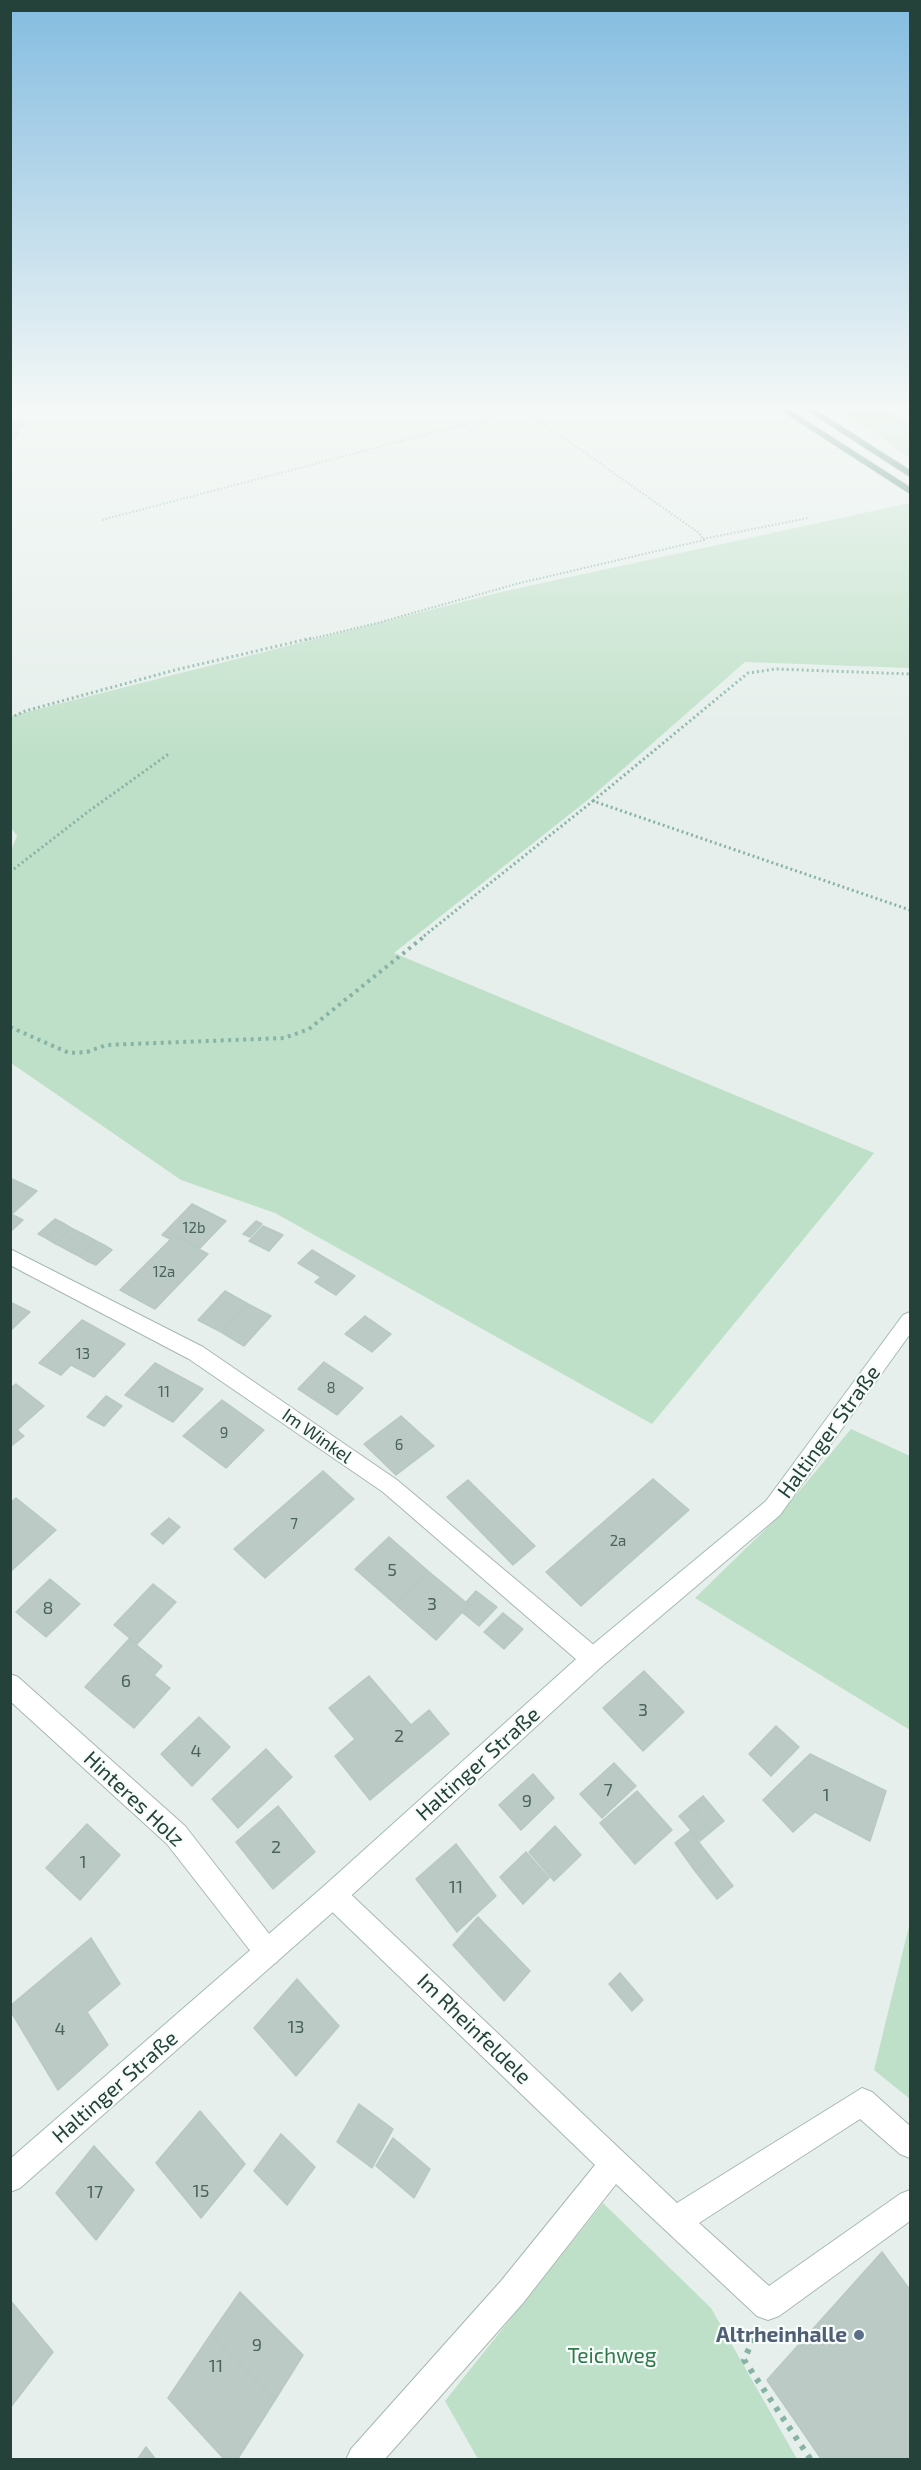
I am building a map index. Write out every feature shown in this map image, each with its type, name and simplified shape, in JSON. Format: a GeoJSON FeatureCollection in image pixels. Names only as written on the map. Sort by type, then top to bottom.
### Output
{"type":"FeatureCollection","features":[{"type":"Feature","properties":{"kind":"street","name":"Im Winkel"},"geometry":{"type":"LineString","coordinates":[[10,1256],[196,1353],[390,1486],[593,1659]]}},
{"type":"Feature","properties":{"kind":"street","name":"Haltinger Straße"},"geometry":{"type":"LineString","coordinates":[[10,2178],[268,1953],[593,1659],[773,1508],[910,1320]]}},
{"type":"Feature","properties":{"kind":"street","name":"Hinteres Holz"},"geometry":{"type":"LineString","coordinates":[[10,1685],[176,1835],[268,1953]]}},
{"type":"Feature","properties":{"kind":"street","name":"Im Rheinfeldele"},"geometry":{"type":"LineString","coordinates":[[333,1895],[614,2164],[768,2305]]}},
{"type":"Feature","properties":{"kind":"street"},"geometry":{"type":"LineString","coordinates":[[675,2221],[862,2102],[910,2144]]}},
{"type":"Feature","properties":{"kind":"street"},"geometry":{"type":"LineString","coordinates":[[362,2460],[512,2292],[614,2164]]}},
{"type":"Feature","properties":{"kind":"street"},"geometry":{"type":"LineString","coordinates":[[768,2305],[910,2204]]}},
{"type":"Feature","properties":{"kind":"path"},"geometry":{"type":"LineString","coordinates":[[688,525],[703,539]]}},
{"type":"Feature","properties":{"kind":"path"},"geometry":{"type":"LineString","coordinates":[[10,718],[25,711],[175,670],[377,623],[520,584],[703,539],[772,525]]}},
{"type":"Feature","properties":{"kind":"path"},"geometry":{"type":"LineString","coordinates":[[10,1027],[69,1053],[87,1052],[106,1046],[284,1038],[309,1029],[748,673],[787,669],[910,674]]}},
{"type":"Feature","properties":{"kind":"path"},"geometry":{"type":"LineString","coordinates":[[10,872],[89,811],[170,753]]}},
{"type":"Feature","properties":{"kind":"path"},"geometry":{"type":"LineString","coordinates":[[593,801],[910,910]]}},
{"type":"Feature","properties":{"kind":"path"},"geometry":{"type":"LineString","coordinates":[[768,2305],[744,2360],[811,2460]]}},
{"type":"Feature","properties":{"kind":"green space"},"geometry":{"type":"Polygon","coordinates":[[[808,525],[910,525],[910,668],[745,662],[589,799],[394,953],[874,1153],[652,1424],[275,1213],[181,1180],[11,1063],[10,853],[17,836],[11,828],[11,716],[501,592],[808,525]]]}},
{"type":"Feature","properties":{"kind":"green space"},"geometry":{"type":"Polygon","coordinates":[[[851,1429],[910,1456],[910,1730],[695,1598],[776,1519],[851,1429]]]}},
{"type":"Feature","properties":{"kind":"green space"},"geometry":{"type":"Polygon","coordinates":[[[910,1922],[910,2099],[874,2070],[910,1922]]]}},
{"type":"Feature","properties":{"kind":"green space","name":"Teichweg"},"geometry":{"type":"Polygon","coordinates":[[[603,2203],[711,2308],[797,2459],[478,2459],[445,2401],[603,2203]]]}},
{"type":"Feature","properties":{"kind":"building"},"geometry":{"type":"Polygon","coordinates":[[[10,1178],[37,1191],[10,1216],[10,1178]]]}},
{"type":"Feature","properties":{"kind":"building"},"geometry":{"type":"Polygon","coordinates":[[[192,1204],[226,1221],[200,1248],[173,1235],[170,1239],[162,1235],[192,1204]]]}},
{"type":"Feature","properties":{"kind":"building"},"geometry":{"type":"Polygon","coordinates":[[[13,1215],[23,1220],[10,1232],[10,1217],[13,1215]]]}},
{"type":"Feature","properties":{"kind":"building"},"geometry":{"type":"Polygon","coordinates":[[[55,1219],[63,1223],[46,1238],[38,1234],[55,1219]]]}},
{"type":"Feature","properties":{"kind":"building"},"geometry":{"type":"Polygon","coordinates":[[[256,1221],[262,1224],[250,1237],[243,1234],[256,1221]]]}},
{"type":"Feature","properties":{"kind":"building"},"geometry":{"type":"Polygon","coordinates":[[[63,1223],[71,1228],[54,1243],[46,1238],[63,1223]]]}},
{"type":"Feature","properties":{"kind":"building"},"geometry":{"type":"Polygon","coordinates":[[[263,1226],[283,1235],[269,1251],[249,1241],[263,1226]]]}},
{"type":"Feature","properties":{"kind":"building"},"geometry":{"type":"Polygon","coordinates":[[[71,1228],[79,1232],[62,1247],[54,1243],[71,1228]]]}},
{"type":"Feature","properties":{"kind":"building"},"geometry":{"type":"Polygon","coordinates":[[[79,1232],[87,1236],[71,1252],[62,1247],[79,1232]]]}},
{"type":"Feature","properties":{"kind":"building"},"geometry":{"type":"Polygon","coordinates":[[[87,1236],[96,1241],[79,1256],[71,1252],[87,1236]]]}},
{"type":"Feature","properties":{"kind":"building"},"geometry":{"type":"Polygon","coordinates":[[[174,1236],[208,1254],[155,1309],[120,1290],[174,1236]]]}},
{"type":"Feature","properties":{"kind":"building"},"geometry":{"type":"Polygon","coordinates":[[[96,1241],[104,1245],[87,1261],[79,1256],[96,1241]]]}},
{"type":"Feature","properties":{"kind":"building"},"geometry":{"type":"Polygon","coordinates":[[[104,1245],[112,1250],[96,1265],[87,1261],[104,1245]]]}},
{"type":"Feature","properties":{"kind":"building"},"geometry":{"type":"Polygon","coordinates":[[[312,1250],[355,1276],[336,1295],[315,1282],[321,1277],[298,1263],[312,1250]]]}},
{"type":"Feature","properties":{"kind":"building"},"geometry":{"type":"Polygon","coordinates":[[[225,1291],[248,1304],[221,1332],[198,1320],[225,1291]]]}},
{"type":"Feature","properties":{"kind":"building"},"geometry":{"type":"Polygon","coordinates":[[[10,1302],[30,1312],[10,1331],[10,1302]]]}},
{"type":"Feature","properties":{"kind":"building"},"geometry":{"type":"Polygon","coordinates":[[[248,1304],[271,1316],[244,1346],[221,1332],[248,1304]]]}},
{"type":"Feature","properties":{"kind":"building"},"geometry":{"type":"Polygon","coordinates":[[[365,1316],[391,1334],[372,1352],[345,1334],[365,1316]]]}},
{"type":"Feature","properties":{"kind":"building"},"geometry":{"type":"Polygon","coordinates":[[[82,1320],[125,1344],[94,1377],[71,1365],[61,1375],[39,1363],[82,1320]]]}},
{"type":"Feature","properties":{"kind":"building"},"geometry":{"type":"Polygon","coordinates":[[[324,1362],[363,1388],[337,1415],[298,1389],[324,1362]]]}},
{"type":"Feature","properties":{"kind":"building"},"geometry":{"type":"Polygon","coordinates":[[[155,1363],[203,1389],[173,1422],[125,1395],[155,1363]]]}},
{"type":"Feature","properties":{"kind":"building"},"geometry":{"type":"Polygon","coordinates":[[[16,1384],[44,1406],[17,1430],[24,1436],[10,1447],[10,1388],[16,1384]]]}},
{"type":"Feature","properties":{"kind":"building"},"geometry":{"type":"Polygon","coordinates":[[[106,1396],[122,1406],[104,1426],[87,1417],[106,1396]]]}},
{"type":"Feature","properties":{"kind":"building"},"geometry":{"type":"Polygon","coordinates":[[[222,1400],[264,1430],[226,1468],[183,1436],[222,1400]]]}},
{"type":"Feature","properties":{"kind":"building"},"geometry":{"type":"Polygon","coordinates":[[[401,1416],[434,1446],[396,1475],[364,1444],[401,1416]]]}},
{"type":"Feature","properties":{"kind":"building"},"geometry":{"type":"Polygon","coordinates":[[[323,1471],[354,1499],[265,1578],[234,1549],[323,1471]]]}},
{"type":"Feature","properties":{"kind":"building"},"geometry":{"type":"Polygon","coordinates":[[[653,1479],[689,1510],[581,1606],[546,1572],[653,1479]]]}},
{"type":"Feature","properties":{"kind":"building"},"geometry":{"type":"Polygon","coordinates":[[[468,1480],[535,1546],[513,1565],[447,1497],[468,1480]]]}},
{"type":"Feature","properties":{"kind":"building"},"geometry":{"type":"Polygon","coordinates":[[[16,1498],[56,1530],[10,1572],[10,1503],[16,1498]]]}},
{"type":"Feature","properties":{"kind":"building"},"geometry":{"type":"Polygon","coordinates":[[[169,1518],[180,1527],[163,1544],[151,1534],[169,1518]]]}},
{"type":"Feature","properties":{"kind":"building"},"geometry":{"type":"Polygon","coordinates":[[[389,1537],[428,1571],[395,1604],[355,1569],[389,1537]]]}},
{"type":"Feature","properties":{"kind":"building"},"geometry":{"type":"Polygon","coordinates":[[[428,1571],[469,1605],[436,1640],[395,1604],[428,1571]]]}},
{"type":"Feature","properties":{"kind":"building"},"geometry":{"type":"Polygon","coordinates":[[[50,1579],[80,1604],[46,1637],[16,1612],[50,1579]]]}},
{"type":"Feature","properties":{"kind":"building"},"geometry":{"type":"Polygon","coordinates":[[[153,1584],[176,1602],[137,1644],[114,1625],[153,1584]]]}},
{"type":"Feature","properties":{"kind":"building"},"geometry":{"type":"Polygon","coordinates":[[[476,1591],[497,1607],[479,1626],[463,1613],[470,1605],[466,1602],[476,1591]]]}},
{"type":"Feature","properties":{"kind":"building"},"geometry":{"type":"Polygon","coordinates":[[[503,1613],[523,1629],[504,1649],[484,1632],[503,1613]]]}},
{"type":"Feature","properties":{"kind":"building"},"geometry":{"type":"Polygon","coordinates":[[[129,1639],[162,1666],[154,1675],[170,1688],[134,1728],[85,1687],[129,1639]]]}},
{"type":"Feature","properties":{"kind":"building"},"geometry":{"type":"Polygon","coordinates":[[[644,1671],[684,1712],[643,1751],[603,1708],[644,1671]]]}},
{"type":"Feature","properties":{"kind":"building"},"geometry":{"type":"Polygon","coordinates":[[[369,1676],[411,1725],[429,1710],[449,1734],[370,1800],[335,1756],[355,1739],[329,1708],[369,1676]]]}},
{"type":"Feature","properties":{"kind":"building"},"geometry":{"type":"Polygon","coordinates":[[[199,1717],[230,1747],[192,1786],[161,1754],[199,1717]]]}},
{"type":"Feature","properties":{"kind":"building"},"geometry":{"type":"Polygon","coordinates":[[[776,1726],[799,1747],[771,1776],[749,1754],[776,1726]]]}},
{"type":"Feature","properties":{"kind":"building"},"geometry":{"type":"Polygon","coordinates":[[[266,1749],[292,1777],[238,1828],[212,1799],[266,1749]]]}},
{"type":"Feature","properties":{"kind":"building"},"geometry":{"type":"Polygon","coordinates":[[[810,1754],[886,1791],[870,1841],[815,1812],[793,1832],[763,1800],[810,1754]]]}},
{"type":"Feature","properties":{"kind":"building"},"geometry":{"type":"Polygon","coordinates":[[[614,1763],[636,1786],[602,1818],[580,1794],[614,1763]]]}},
{"type":"Feature","properties":{"kind":"building"},"geometry":{"type":"Polygon","coordinates":[[[533,1774],[554,1798],[521,1830],[499,1805],[533,1774]]]}},
{"type":"Feature","properties":{"kind":"building"},"geometry":{"type":"Polygon","coordinates":[[[637,1791],[672,1830],[635,1864],[600,1823],[637,1791]]]}},
{"type":"Feature","properties":{"kind":"building"},"geometry":{"type":"Polygon","coordinates":[[[703,1796],[724,1821],[712,1831],[691,1806],[703,1796]]]}},
{"type":"Feature","properties":{"kind":"building"},"geometry":{"type":"Polygon","coordinates":[[[278,1806],[315,1852],[273,1889],[236,1842],[278,1806]]]}},
{"type":"Feature","properties":{"kind":"building"},"geometry":{"type":"Polygon","coordinates":[[[691,1806],[712,1831],[700,1841],[679,1816],[691,1806]]]}},
{"type":"Feature","properties":{"kind":"building"},"geometry":{"type":"Polygon","coordinates":[[[87,1824],[120,1855],[80,1900],[46,1868],[87,1824]]]}},
{"type":"Feature","properties":{"kind":"building"},"geometry":{"type":"Polygon","coordinates":[[[555,1826],[581,1855],[554,1881],[529,1852],[555,1826]]]}},
{"type":"Feature","properties":{"kind":"building"},"geometry":{"type":"Polygon","coordinates":[[[690,1831],[711,1858],[695,1871],[675,1843],[690,1831]]]}},
{"type":"Feature","properties":{"kind":"building"},"geometry":{"type":"Polygon","coordinates":[[[456,1844],[496,1896],[457,1932],[416,1879],[456,1844]]]}},
{"type":"Feature","properties":{"kind":"building"},"geometry":{"type":"Polygon","coordinates":[[[526,1852],[549,1878],[523,1904],[500,1877],[526,1852]]]}},
{"type":"Feature","properties":{"kind":"building"},"geometry":{"type":"Polygon","coordinates":[[[711,1858],[733,1886],[717,1899],[695,1871],[711,1858]]]}},
{"type":"Feature","properties":{"kind":"building"},"geometry":{"type":"Polygon","coordinates":[[[478,1917],[530,1971],[504,2001],[453,1945],[478,1917]]]}},
{"type":"Feature","properties":{"kind":"building"},"geometry":{"type":"Polygon","coordinates":[[[91,1938],[120,1984],[87,2012],[108,2045],[58,2090],[10,2010],[10,2006],[91,1938]]]}},
{"type":"Feature","properties":{"kind":"building"},"geometry":{"type":"Polygon","coordinates":[[[620,1973],[643,2000],[632,2011],[609,1984],[620,1973]]]}},
{"type":"Feature","properties":{"kind":"building"},"geometry":{"type":"Polygon","coordinates":[[[297,1979],[339,2026],[296,2076],[254,2028],[297,1979]]]}},
{"type":"Feature","properties":{"kind":"building"},"geometry":{"type":"Polygon","coordinates":[[[359,2104],[393,2129],[372,2168],[337,2142],[359,2104]]]}},
{"type":"Feature","properties":{"kind":"building"},"geometry":{"type":"Polygon","coordinates":[[[200,2111],[245,2164],[201,2218],[156,2163],[200,2111]]]}},
{"type":"Feature","properties":{"kind":"building"},"geometry":{"type":"Polygon","coordinates":[[[281,2134],[315,2167],[287,2205],[254,2171],[281,2134]]]}},
{"type":"Feature","properties":{"kind":"building"},"geometry":{"type":"Polygon","coordinates":[[[393,2138],[430,2169],[414,2198],[376,2166],[393,2138]]]}},
{"type":"Feature","properties":{"kind":"building"},"geometry":{"type":"Polygon","coordinates":[[[94,2146],[134,2190],[96,2240],[56,2193],[94,2146]]]}},
{"type":"Feature","properties":{"kind":"building","name":"Altrheinhalle"},"geometry":{"type":"Polygon","coordinates":[[[882,2252],[910,2290],[910,2460],[822,2460],[767,2380],[882,2252]]]}},
{"type":"Feature","properties":{"kind":"building"},"geometry":{"type":"Polygon","coordinates":[[[240,2292],[303,2355],[275,2400],[211,2334],[240,2292]]]}},
{"type":"Feature","properties":{"kind":"building"},"geometry":{"type":"Polygon","coordinates":[[[10,2300],[53,2352],[10,2408],[10,2300]]]}},
{"type":"Feature","properties":{"kind":"building"},"geometry":{"type":"Polygon","coordinates":[[[211,2334],[275,2400],[237,2460],[225,2460],[168,2398],[211,2334]]]}},
{"type":"Feature","properties":{"kind":"building"},"geometry":{"type":"Polygon","coordinates":[[[146,2447],[156,2460],[137,2460],[146,2447]]]}},
{"type":"Feature","properties":{"kind":"place","name":"Altrheinhalle"},"geometry":{"type":"Point","coordinates":[859,2335]}}]}
